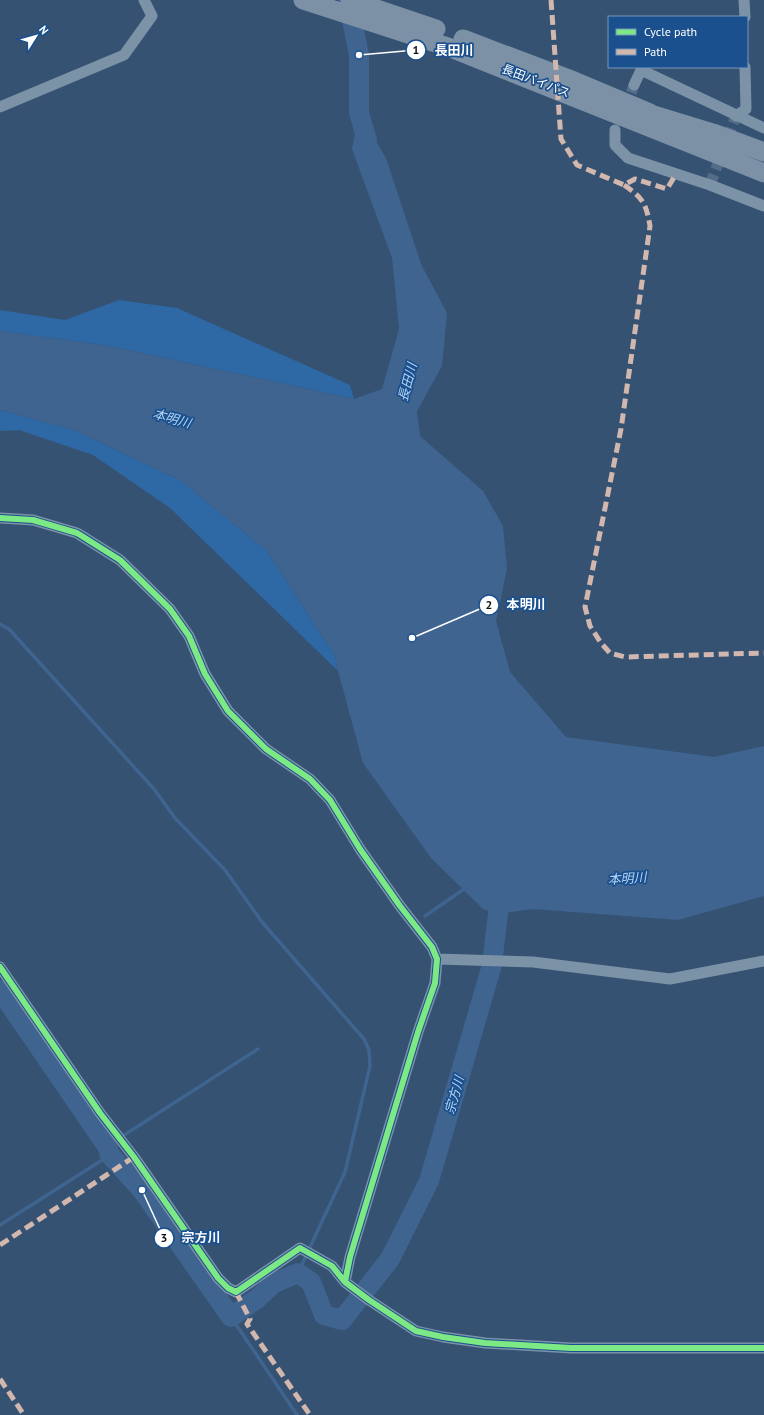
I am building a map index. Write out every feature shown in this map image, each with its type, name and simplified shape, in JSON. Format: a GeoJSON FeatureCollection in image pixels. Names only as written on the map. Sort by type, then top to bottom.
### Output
{"type":"FeatureCollection","features":[{"type":"Feature","properties":{"kind":"highway","name":"長田バイパス"},"geometry":{"type":"LineString","coordinates":[[303,0],[370,20],[573,88]]}},
{"type":"Feature","properties":{"kind":"highway","name":"長田バイパス"},"geometry":{"type":"LineString","coordinates":[[350,0],[384,10],[652,121],[764,164]]}},
{"type":"Feature","properties":{"kind":"highway","name":"長田バイパス"},"geometry":{"type":"LineString","coordinates":[[652,121],[764,173]]}},
{"type":"Feature","properties":{"kind":"highway"},"geometry":{"type":"LineString","coordinates":[[652,121],[764,152]]}},
{"type":"Feature","properties":{"kind":"highway"},"geometry":{"type":"LineString","coordinates":[[652,121],[726,170],[764,185]]}},
{"type":"Feature","properties":{"kind":"street"},"geometry":{"type":"LineString","coordinates":[[0,107],[124,55],[152,16],[144,0]]}},
{"type":"Feature","properties":{"kind":"street"},"geometry":{"type":"LineString","coordinates":[[744,0],[745,16]]}},
{"type":"Feature","properties":{"kind":"street"},"geometry":{"type":"LineString","coordinates":[[736,116],[746,109],[745,68]]}},
{"type":"Feature","properties":{"kind":"street"},"geometry":{"type":"LineString","coordinates":[[634,85],[641,70],[764,128]]}},
{"type":"Feature","properties":{"kind":"street"},"geometry":{"type":"LineString","coordinates":[[616,130],[615,145],[628,158],[710,185],[764,206]]}},
{"type":"Feature","properties":{"kind":"street"},"geometry":{"type":"LineString","coordinates":[[0,518],[33,520],[77,533],[120,560],[170,609],[189,636],[205,674],[228,710],[266,749],[310,779],[330,800],[360,849],[400,906],[432,947],[437,959],[435,983],[418,1032],[352,1250],[345,1282]]}},
{"type":"Feature","properties":{"kind":"street"},"geometry":{"type":"LineString","coordinates":[[437,959],[533,962],[670,979],[764,961]]}},
{"type":"Feature","properties":{"kind":"street"},"geometry":{"type":"LineString","coordinates":[[0,967],[100,1113],[134,1157],[218,1278],[228,1288],[236,1292],[300,1248],[332,1266],[345,1282],[416,1331],[443,1337],[485,1343],[571,1348],[764,1348]]}},
{"type":"Feature","properties":{"kind":"shaded area"},"geometry":{"type":"Polygon","coordinates":[[[119,300],[177,308],[350,385],[354,399],[109,346],[0,331],[0,310],[65,320],[119,300]]]}},
{"type":"Feature","properties":{"kind":"shaded area"},"geometry":{"type":"Polygon","coordinates":[[[0,410],[74,430],[180,480],[267,551],[335,656],[338,671],[170,508],[93,455],[19,430],[0,431],[0,410]]]}},
{"type":"Feature","properties":{"kind":"water","name":"本明川"},"geometry":{"type":"Polygon","coordinates":[[[359,113],[386,158],[421,264],[447,313],[442,366],[417,411],[420,436],[483,491],[503,526],[507,569],[496,621],[510,672],[566,737],[714,757],[764,746],[764,896],[678,920],[533,909],[498,914],[483,909],[431,858],[363,763],[335,656],[267,551],[180,480],[74,430],[0,410],[0,331],[109,346],[354,399],[382,389],[399,329],[392,258],[352,149],[359,113]]]}},
{"type":"Feature","properties":{"kind":"waterway","name":"長田川"},"geometry":{"type":"LineString","coordinates":[[348,0],[359,55],[359,113],[367,140]]}},
{"type":"Feature","properties":{"kind":"waterway"},"geometry":{"type":"LineString","coordinates":[[0,624],[9,629],[154,789],[175,818],[225,870],[262,922],[364,1039],[369,1050],[370,1066],[345,1172],[298,1273]]}},
{"type":"Feature","properties":{"kind":"waterway"},"geometry":{"type":"LineString","coordinates":[[425,916],[467,887]]}},
{"type":"Feature","properties":{"kind":"waterway","name":"宗方川"},"geometry":{"type":"LineString","coordinates":[[0,990],[107,1146],[110,1155],[142,1190],[231,1317],[258,1298],[274,1283],[298,1273],[311,1282],[324,1315],[342,1320],[390,1259],[429,1181],[492,965],[501,887]]}},
{"type":"Feature","properties":{"kind":"waterway"},"geometry":{"type":"LineString","coordinates":[[107,1146],[258,1049]]}},
{"type":"Feature","properties":{"kind":"waterway"},"geometry":{"type":"LineString","coordinates":[[0,1225],[110,1155]]}},
{"type":"Feature","properties":{"kind":"waterway"},"geometry":{"type":"LineString","coordinates":[[231,1317],[297,1415]]}},
{"type":"Feature","properties":{"kind":"tunnel"},"geometry":{"type":"LineString","coordinates":[[625,108],[634,85]]}},
{"type":"Feature","properties":{"kind":"tunnel"},"geometry":{"type":"LineString","coordinates":[[710,185],[736,116]]}},
{"type":"Feature","properties":{"kind":"marked path"},"geometry":{"type":"LineString","coordinates":[[551,0],[561,139],[577,165],[624,185],[635,179],[667,189],[676,174]]}},
{"type":"Feature","properties":{"kind":"marked path"},"geometry":{"type":"LineString","coordinates":[[624,185],[636,194],[643,202],[650,226],[621,429],[585,607],[590,626],[601,643],[610,653],[625,657],[764,653]]}},
{"type":"Feature","properties":{"kind":"marked path"},"geometry":{"type":"LineString","coordinates":[[0,1245],[134,1157]]}},
{"type":"Feature","properties":{"kind":"marked path"},"geometry":{"type":"LineString","coordinates":[[236,1292],[250,1319],[247,1324],[310,1415]]}},
{"type":"Feature","properties":{"kind":"marked path"},"geometry":{"type":"LineString","coordinates":[[0,1379],[24,1415]]}},
{"type":"Feature","properties":{"kind":"cycle path"},"geometry":{"type":"LineString","coordinates":[[0,518],[33,520],[77,533],[120,560],[170,609],[189,636],[205,674],[228,711],[266,749],[310,779],[330,800],[360,849],[400,906],[432,947],[437,959],[435,983],[418,1032],[350,1257],[345,1282]]}},
{"type":"Feature","properties":{"kind":"cycle path"},"geometry":{"type":"LineString","coordinates":[[0,967],[100,1113],[134,1157],[218,1278],[228,1288],[236,1292],[300,1248],[332,1266],[345,1282],[416,1331],[443,1337],[485,1343],[571,1348],[764,1348]]}},
{"type":"Feature","properties":{"kind":"place","name":"長田川"},"geometry":{"type":"Point","coordinates":[359,55]}},
{"type":"Feature","properties":{"kind":"place","name":"本明川"},"geometry":{"type":"Point","coordinates":[412,638]}},
{"type":"Feature","properties":{"kind":"place","name":"宗方川"},"geometry":{"type":"Point","coordinates":[142,1190]}}]}
